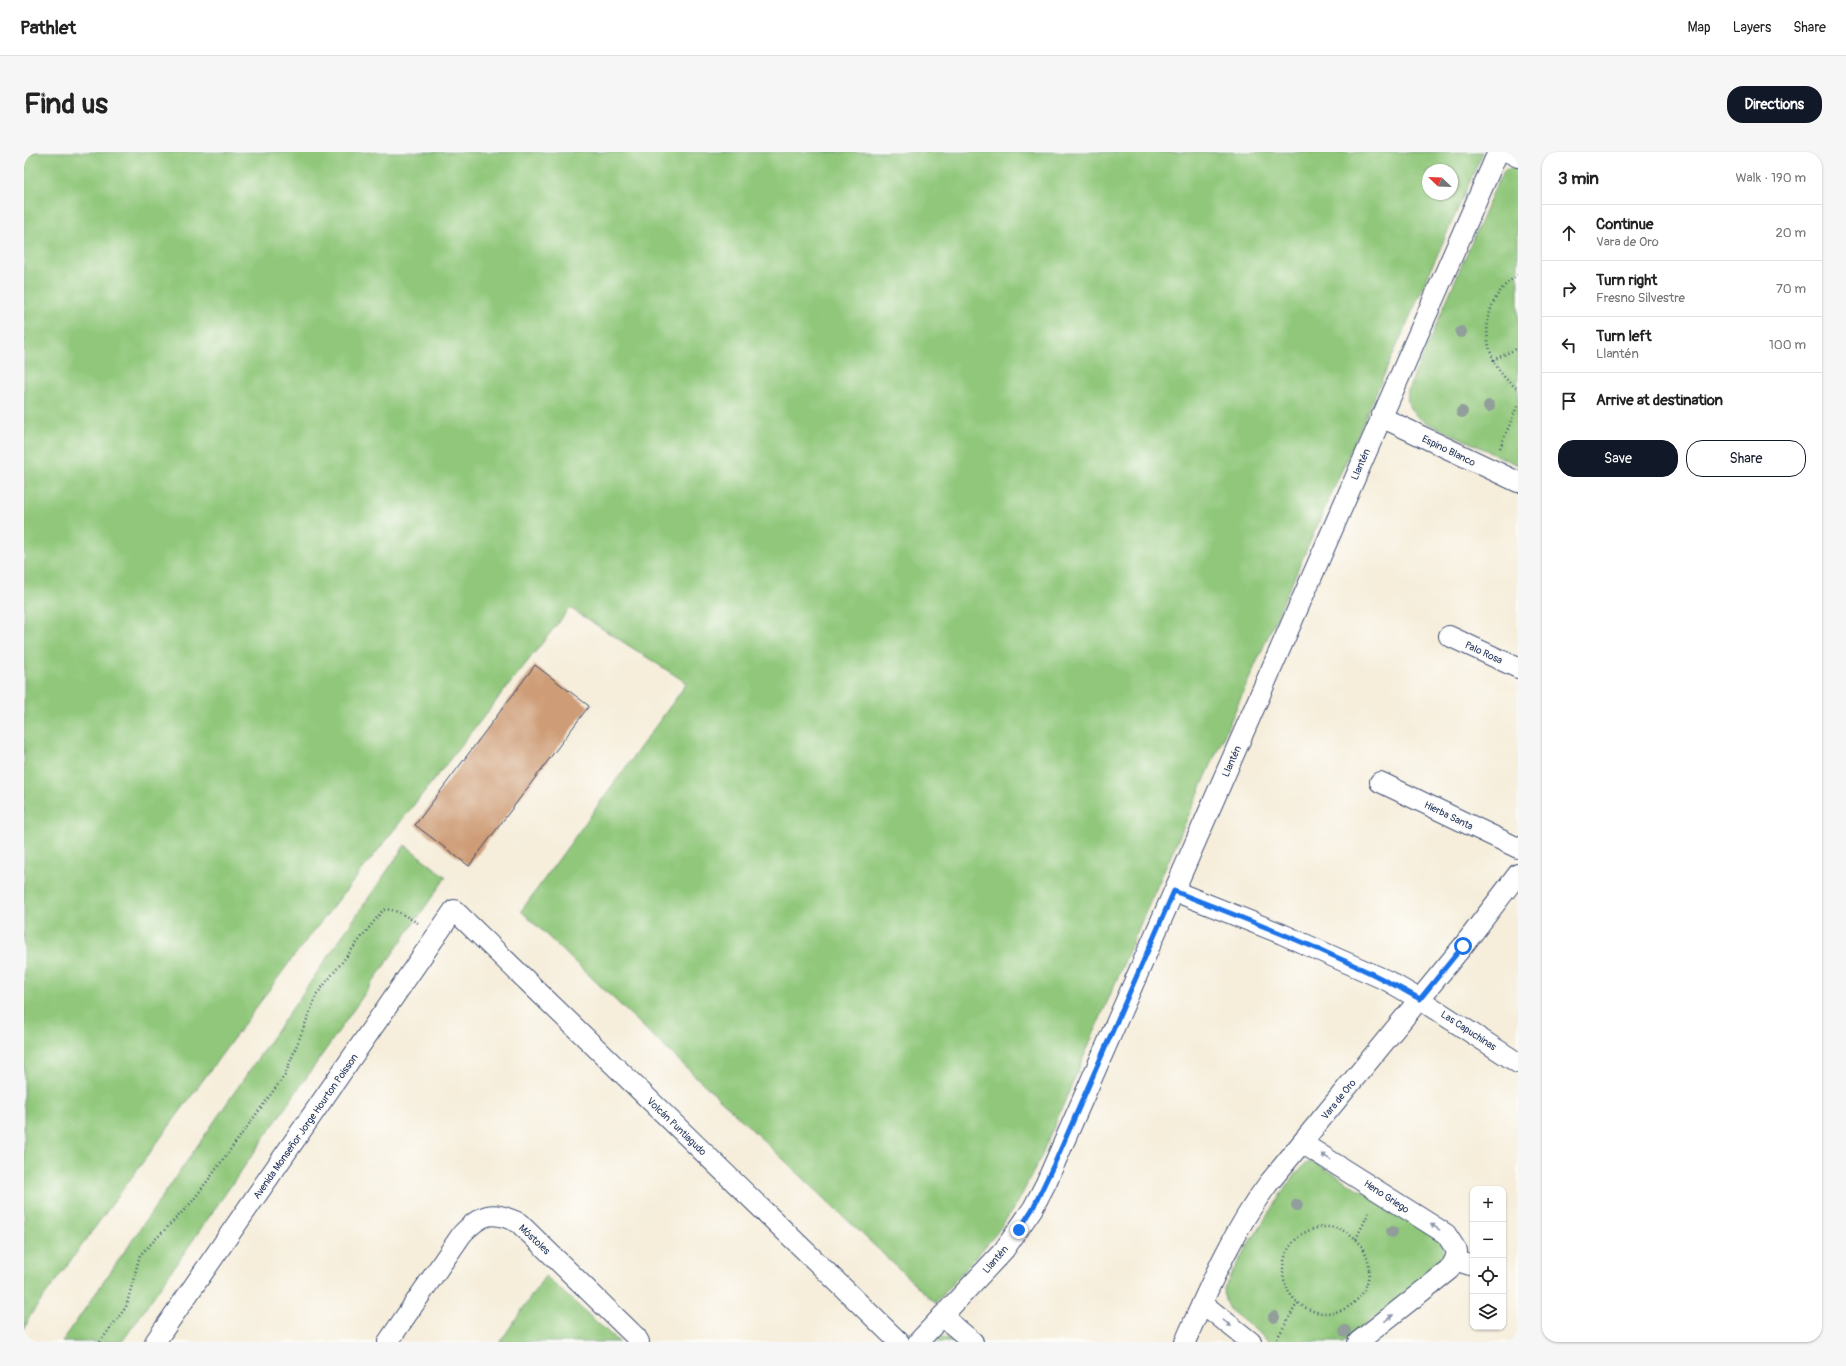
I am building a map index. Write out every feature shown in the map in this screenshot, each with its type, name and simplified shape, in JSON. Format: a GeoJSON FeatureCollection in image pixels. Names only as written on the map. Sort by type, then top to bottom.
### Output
{"type":"FeatureCollection","features":[{"type":"Feature","properties":{"kind":"street","name":"Llantén"},"geometry":{"type":"LineString","coordinates":[[918,1342],[1004,1250],[1033,1208],[1056,1160],[1498,152]]}},
{"type":"Feature","properties":{"kind":"street"},"geometry":{"type":"LineString","coordinates":[[1508,152],[1518,156]]}},
{"type":"Feature","properties":{"kind":"street","name":"Espino Blanco"},"geometry":{"type":"LineString","coordinates":[[1381,417],[1518,482]]}},
{"type":"Feature","properties":{"kind":"street","name":"Palo Rosa"},"geometry":{"type":"LineString","coordinates":[[1449,636],[1518,668]]}},
{"type":"Feature","properties":{"kind":"street","name":"Hierba Santa"},"geometry":{"type":"LineString","coordinates":[[1380,782],[1518,848]]}},
{"type":"Feature","properties":{"kind":"street","name":"Vara de Oro"},"geometry":{"type":"LineString","coordinates":[[1185,1342],[1218,1266],[1251,1207],[1463,946],[1518,874]]}},
{"type":"Feature","properties":{"kind":"street","name":"Las Capuchinas"},"geometry":{"type":"LineString","coordinates":[[1174,891],[1333,956],[1388,981],[1420,999],[1518,1063]]}},
{"type":"Feature","properties":{"kind":"street","name":"Avenida Monseñor Jorge Hourton Poisson"},"geometry":{"type":"LineString","coordinates":[[155,1342],[454,910]]}},
{"type":"Feature","properties":{"kind":"street","name":"Volcán Puntiagudo"},"geometry":{"type":"LineString","coordinates":[[454,910],[899,1342]]}},
{"type":"Feature","properties":{"kind":"street","name":"Heno Griego"},"geometry":{"type":"LineString","coordinates":[[1302,1143],[1446,1234],[1453,1242],[1456,1251],[1455,1260]]}},
{"type":"Feature","properties":{"kind":"street","name":"Móstoles"},"geometry":{"type":"LineString","coordinates":[[388,1342],[462,1234],[473,1222],[488,1215],[504,1216],[520,1223],[636,1337],[638,1342]]}},
{"type":"Feature","properties":{"kind":"street"},"geometry":{"type":"LineString","coordinates":[[1358,1342],[1440,1278],[1449,1270],[1455,1260],[1470,1265]]}},
{"type":"Feature","properties":{"kind":"street"},"geometry":{"type":"LineString","coordinates":[[1202,1304],[1251,1342]]}},
{"type":"Feature","properties":{"kind":"street"},"geometry":{"type":"LineString","coordinates":[[942,1316],[973,1342]]}},
{"type":"Feature","properties":{"kind":"path"},"geometry":{"type":"LineString","coordinates":[[1518,275],[1502,288],[1494,301],[1488,316],[1487,331],[1488,346],[1493,360],[1500,373],[1510,384],[1518,389]]}},
{"type":"Feature","properties":{"kind":"path"},"geometry":{"type":"LineString","coordinates":[[1493,360],[1518,348]]}},
{"type":"Feature","properties":{"kind":"path"},"geometry":{"type":"LineString","coordinates":[[1491,470],[1518,404]]}},
{"type":"Feature","properties":{"kind":"path"},"geometry":{"type":"LineString","coordinates":[[100,1342],[126,1307],[140,1255],[192,1202],[285,1075],[317,994],[383,910],[394,910],[438,933]]}},
{"type":"Feature","properties":{"kind":"path"},"geometry":{"type":"LineString","coordinates":[[1325,1226],[1346,1232],[1356,1239],[1365,1252],[1368,1268],[1368,1279],[1364,1290],[1358,1299],[1339,1311],[1328,1312],[1317,1312],[1298,1302],[1290,1294],[1285,1284],[1283,1272],[1283,1261],[1294,1241],[1308,1231],[1325,1226]]}},
{"type":"Feature","properties":{"kind":"path"},"geometry":{"type":"LineString","coordinates":[[1275,1342],[1298,1302]]}},
{"type":"Feature","properties":{"kind":"green space"},"geometry":{"type":"Polygon","coordinates":[[[24,152],[1483,152],[1140,925],[1041,1157],[1018,1202],[996,1234],[935,1303],[521,911],[687,683],[570,608],[294,956],[30,1316],[24,1330],[24,152]]]}},
{"type":"Feature","properties":{"kind":"green space"},"geometry":{"type":"Polygon","coordinates":[[[1511,168],[1518,169],[1518,465],[1422,420],[1414,414],[1408,404],[1408,390],[1498,181],[1505,170],[1511,168]]]}},
{"type":"Feature","properties":{"kind":"green space"},"geometry":{"type":"Polygon","coordinates":[[[405,845],[446,877],[122,1342],[62,1342],[405,845]]]}},
{"type":"Feature","properties":{"kind":"green space"},"geometry":{"type":"Polygon","coordinates":[[[1314,1162],[1434,1234],[1443,1249],[1443,1257],[1434,1272],[1343,1342],[1270,1342],[1229,1309],[1225,1301],[1224,1288],[1241,1257],[1284,1189],[1306,1163],[1314,1162]]]}},
{"type":"Feature","properties":{"kind":"green space"},"geometry":{"type":"Polygon","coordinates":[[[545,1276],[619,1342],[500,1342],[545,1276]]]}},
{"type":"Feature","properties":{"kind":"green space"},"geometry":{"type":"Polygon","coordinates":[[[940,1336],[958,1342],[934,1342],[940,1336]]]}},
{"type":"Feature","properties":{"kind":"building"},"geometry":{"type":"Polygon","coordinates":[[[535,665],[589,706],[469,866],[415,825],[535,665]]]}},
{"type":"Feature","properties":{"kind":"route"},"geometry":{"type":"LineString","coordinates":[[1019,1230],[1046,1184],[1174,891],[1333,956],[1388,981],[1420,999],[1463,946]]}}]}
